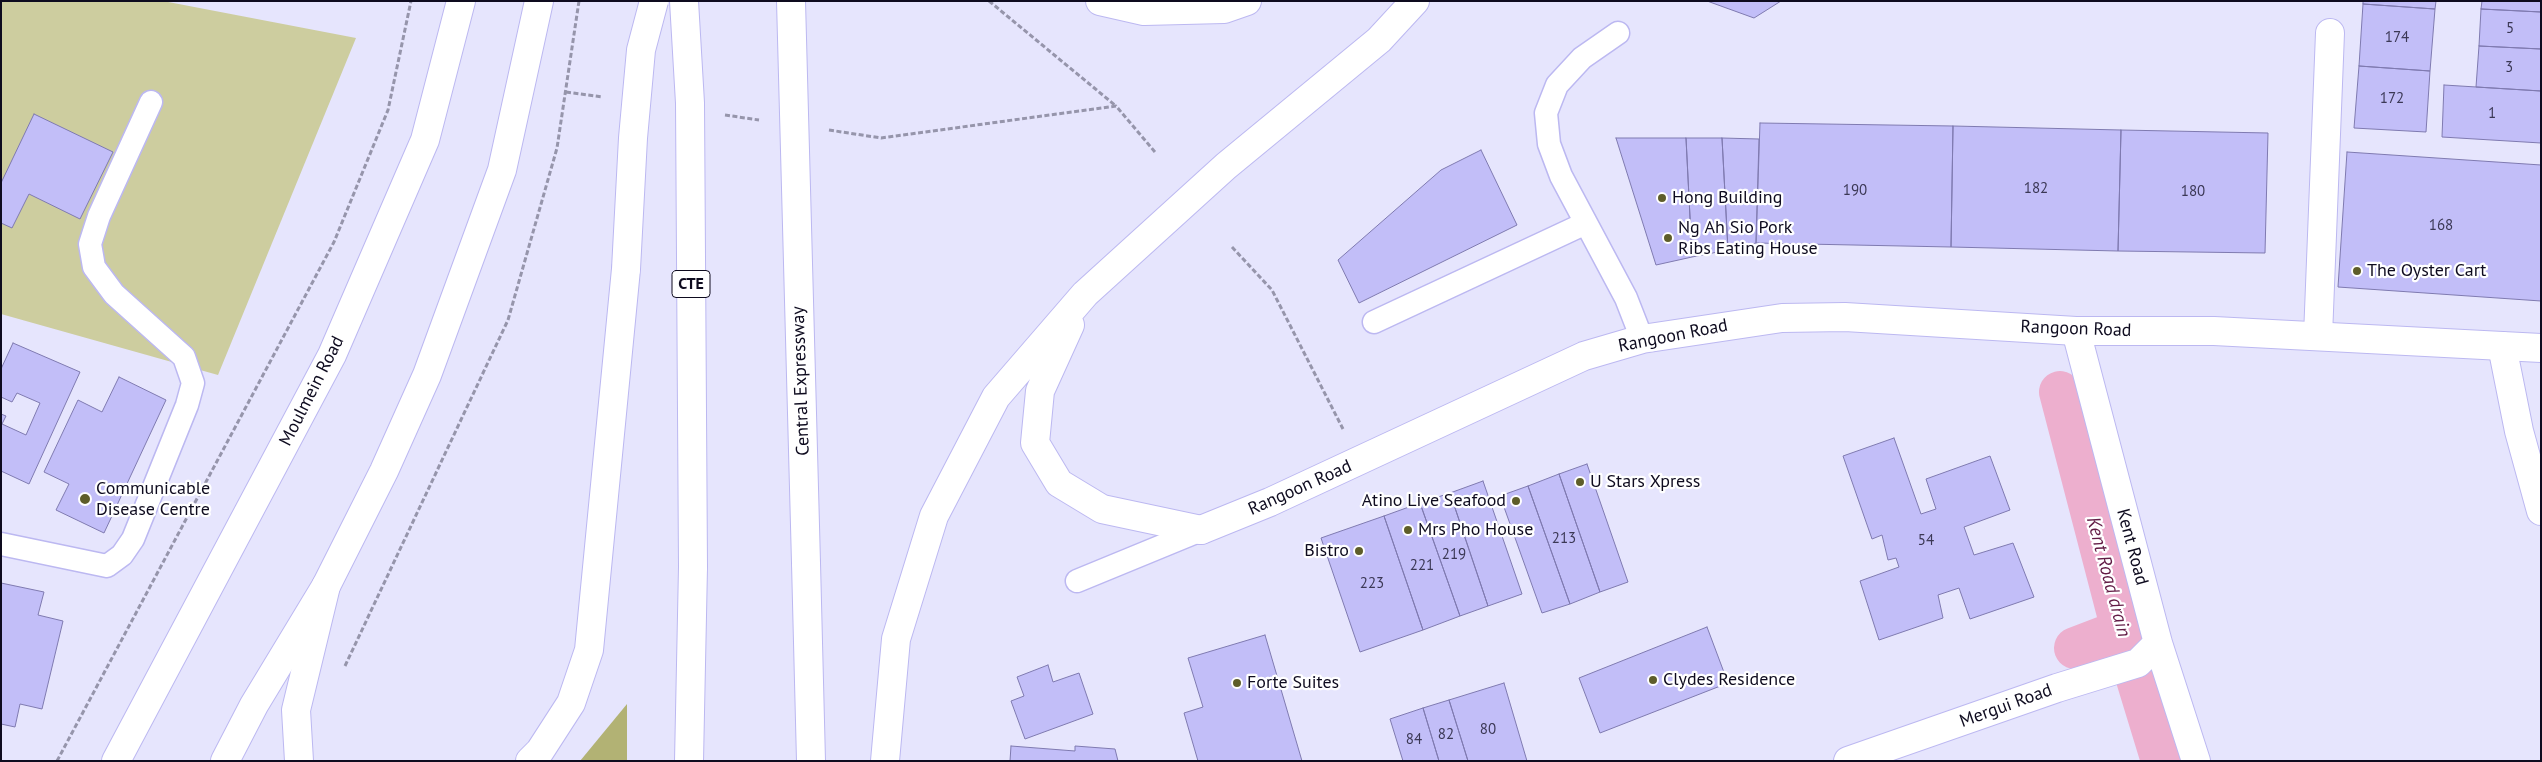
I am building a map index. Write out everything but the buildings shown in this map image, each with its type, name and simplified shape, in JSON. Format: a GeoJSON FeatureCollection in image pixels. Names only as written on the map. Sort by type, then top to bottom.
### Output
{"type":"FeatureCollection","features":[{"type":"Feature","properties":{"kind":"main road","name":"Moulmein Road"},"geometry":{"type":"LineString","coordinates":[[116,761],[332,355],[425,140],[461,1]]}},
{"type":"Feature","properties":{"kind":"main road"},"geometry":{"type":"LineString","coordinates":[[225,761],[254,706],[326,586],[384,471],[427,374],[502,170],[540,1]]}},
{"type":"Feature","properties":{"kind":"main road"},"geometry":{"type":"LineString","coordinates":[[530,761],[540,751],[571,703],[589,650],[626,269],[633,138],[641,50],[654,1]]}},
{"type":"Feature","properties":{"kind":"main road","name":"CTE"},"geometry":{"type":"LineString","coordinates":[[684,1],[690,103],[693,567],[689,761]]}},
{"type":"Feature","properties":{"kind":"main road","name":"Central Expressway"},"geometry":{"type":"LineString","coordinates":[[791,1],[811,761]]}},
{"type":"Feature","properties":{"kind":"main road"},"geometry":{"type":"LineString","coordinates":[[1100,1],[1144,11],[1224,9],[1247,1]]}},
{"type":"Feature","properties":{"kind":"main road"},"geometry":{"type":"LineString","coordinates":[[885,761],[896,639],[934,516],[996,397],[1085,294],[1226,166],[1379,40],[1415,1]]}},
{"type":"Feature","properties":{"kind":"main road"},"geometry":{"type":"LineString","coordinates":[[2318,336],[2330,33]]}},
{"type":"Feature","properties":{"kind":"main road"},"geometry":{"type":"LineString","coordinates":[[1085,294],[1040,391],[1034,443],[1059,483],[1102,509],[1201,530]]}},
{"type":"Feature","properties":{"kind":"main road","name":"Rangoon Road"},"geometry":{"type":"LineString","coordinates":[[1201,530],[1270,502],[1535,377],[1584,356],[1642,339],[1782,318],[1845,317],[2076,331],[2214,331],[2541,348]]}},
{"type":"Feature","properties":{"kind":"main road","name":"Kent Road"},"geometry":{"type":"LineString","coordinates":[[2076,331],[2158,643],[2196,761]]}},
{"type":"Feature","properties":{"kind":"main road"},"geometry":{"type":"LineString","coordinates":[[2502,346],[2519,431],[2541,511]]}},
{"type":"Feature","properties":{"kind":"main road"},"geometry":{"type":"LineString","coordinates":[[299,761],[296,710],[326,586]]}},
{"type":"Feature","properties":{"kind":"main road","name":"Mergui Road"},"geometry":{"type":"LineString","coordinates":[[1848,761],[2083,680],[2138,663],[2158,643]]}},
{"type":"Feature","properties":{"kind":"lane"},"geometry":{"type":"LineString","coordinates":[[1618,33],[1582,58],[1556,85],[1546,113],[1549,144],[1561,176],[1626,298],[1642,339]]}},
{"type":"Feature","properties":{"kind":"lane"},"geometry":{"type":"LineString","coordinates":[[1,544],[107,566],[122,555],[133,539],[187,405],[193,383],[184,357],[114,294],[94,268],[90,244],[99,216],[151,102]]}},
{"type":"Feature","properties":{"kind":"lane"},"geometry":{"type":"LineString","coordinates":[[1374,322],[1586,223]]}},
{"type":"Feature","properties":{"kind":"lane","name":"Rangoon Road"},"geometry":{"type":"LineString","coordinates":[[1077,581],[1201,530]]}},
{"type":"Feature","properties":{"kind":"path"},"geometry":{"type":"LineString","coordinates":[[57,761],[334,242],[388,110],[411,1]]}},
{"type":"Feature","properties":{"kind":"path"},"geometry":{"type":"LineString","coordinates":[[343,670],[508,320],[556,148],[579,1]]}},
{"type":"Feature","properties":{"kind":"path"},"geometry":{"type":"LineString","coordinates":[[989,1],[1116,106],[1155,152]]}},
{"type":"Feature","properties":{"kind":"path"},"geometry":{"type":"LineString","coordinates":[[881,138],[1116,106]]}},
{"type":"Feature","properties":{"kind":"path"},"geometry":{"type":"LineString","coordinates":[[1232,248],[1272,290],[1359,461]]}},
{"type":"Feature","properties":{"kind":"green space"},"geometry":{"type":"Polygon","coordinates":[[[1,1],[163,1],[356,38],[218,375],[1,314],[1,1]]]}},
{"type":"Feature","properties":{"kind":"shaded area"},"geometry":{"type":"Polygon","coordinates":[[[627,704],[627,761],[580,761],[627,704]]]}},
{"type":"Feature","properties":{"kind":"waterway","name":"Kent Road drain"},"geometry":{"type":"LineString","coordinates":[[2060,392],[2122,630],[2162,761]]}},
{"type":"Feature","properties":{"kind":"waterway"},"geometry":{"type":"LineString","coordinates":[[2075,648],[2122,630]]}},
{"type":"Feature","properties":{"kind":"place","name":"Hong Building"},"geometry":{"type":"Point","coordinates":[1662,198]}},
{"type":"Feature","properties":{"kind":"place","name":"Ng Ah Sio Pork Ribs Eating House"},"geometry":{"type":"Point","coordinates":[1668,238]}},
{"type":"Feature","properties":{"kind":"place","name":"The Oyster Cart"},"geometry":{"type":"Point","coordinates":[2357,271]}},
{"type":"Feature","properties":{"kind":"place","name":"U Stars Xpress"},"geometry":{"type":"Point","coordinates":[1580,482]}},
{"type":"Feature","properties":{"kind":"place","name":"Communicable Disease Centre"},"geometry":{"type":"Point","coordinates":[85,499]}},
{"type":"Feature","properties":{"kind":"place","name":"Atino Live Seafood"},"geometry":{"type":"Point","coordinates":[1516,501]}},
{"type":"Feature","properties":{"kind":"place","name":"Mrs Pho House"},"geometry":{"type":"Point","coordinates":[1408,530]}},
{"type":"Feature","properties":{"kind":"place","name":"Bistro"},"geometry":{"type":"Point","coordinates":[1359,551]}},
{"type":"Feature","properties":{"kind":"place","name":"Clydes Residence"},"geometry":{"type":"Point","coordinates":[1653,680]}},
{"type":"Feature","properties":{"kind":"place","name":"Forte Suites"},"geometry":{"type":"Point","coordinates":[1237,683]}}]}
